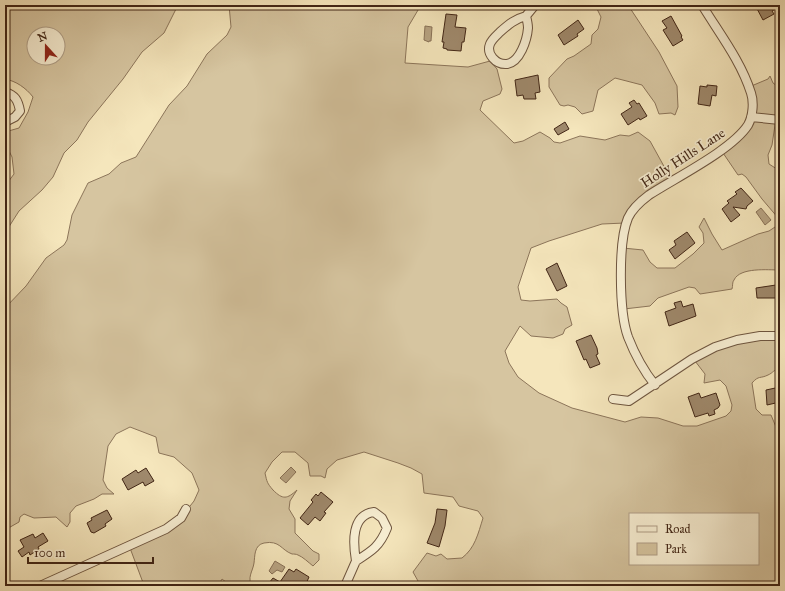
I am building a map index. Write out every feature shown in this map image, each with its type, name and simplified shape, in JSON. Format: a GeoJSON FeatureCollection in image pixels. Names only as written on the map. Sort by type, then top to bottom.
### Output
{"type":"FeatureCollection","features":[{"type":"Feature","properties":{"kind":"street"},"geometry":{"type":"LineString","coordinates":[[526,16],[528,28],[520,54],[514,61],[507,64],[498,62],[492,58],[490,44],[494,37],[516,19],[526,16],[535,5]]}},
{"type":"Feature","properties":{"kind":"street","name":"Holly Hills Lane"},"geometry":{"type":"LineString","coordinates":[[655,385],[639,362],[628,335],[625,323],[622,282],[622,251],[625,228],[629,216],[640,202],[649,195],[708,159],[738,138],[748,124],[752,113],[751,94],[745,79],[738,64],[702,5]]}},
{"type":"Feature","properties":{"kind":"street"},"geometry":{"type":"LineString","coordinates":[[5,92],[12,94],[16,98],[20,111],[16,117],[5,122]]}},
{"type":"Feature","properties":{"kind":"street"},"geometry":{"type":"LineString","coordinates":[[751,116],[780,120]]}},
{"type":"Feature","properties":{"kind":"street"},"geometry":{"type":"LineString","coordinates":[[613,399],[629,401],[692,359],[715,347],[737,340],[760,336],[780,336]]}},
{"type":"Feature","properties":{"kind":"street"},"geometry":{"type":"LineString","coordinates":[[40,586],[166,529],[181,518],[186,509]]}},
{"type":"Feature","properties":{"kind":"street"},"geometry":{"type":"LineString","coordinates":[[345,586],[356,561],[375,548],[383,538],[387,528],[382,518],[374,512],[366,513],[358,520],[354,549],[356,561]]}},
{"type":"Feature","properties":{"kind":"green space"},"geometry":{"type":"Polygon","coordinates":[[[5,5],[178,5],[164,33],[142,52],[123,79],[88,122],[77,140],[64,153],[53,177],[42,190],[19,211],[5,233],[5,186],[14,174],[12,157],[5,143],[5,132],[19,128],[28,112],[33,97],[20,85],[5,79],[5,5]]]}},
{"type":"Feature","properties":{"kind":"green space"},"geometry":{"type":"Polygon","coordinates":[[[229,5],[421,5],[408,27],[405,63],[468,67],[490,61],[497,69],[502,89],[500,94],[483,101],[480,110],[514,143],[523,141],[540,132],[554,142],[560,143],[580,136],[605,140],[620,135],[629,136],[638,132],[650,141],[671,179],[644,198],[625,223],[602,224],[531,248],[518,287],[521,300],[530,301],[557,299],[567,307],[572,325],[565,329],[563,334],[553,338],[531,336],[520,326],[505,351],[509,363],[518,377],[539,393],[572,408],[625,422],[641,417],[658,418],[683,426],[697,426],[726,416],[731,411],[732,405],[726,386],[720,380],[704,383],[705,374],[695,361],[734,339],[780,335],[780,369],[758,378],[752,383],[756,409],[762,415],[771,415],[776,427],[780,426],[780,586],[419,586],[413,572],[427,553],[436,556],[441,554],[447,559],[462,558],[470,550],[476,540],[483,518],[478,511],[459,506],[453,497],[424,493],[422,474],[398,463],[364,452],[337,460],[327,469],[325,478],[321,476],[310,476],[308,463],[295,452],[282,452],[272,462],[265,473],[266,478],[268,484],[273,490],[282,497],[288,497],[297,490],[290,501],[289,509],[295,519],[295,533],[313,551],[319,554],[319,560],[313,566],[302,557],[288,552],[277,544],[269,542],[261,544],[257,548],[250,578],[253,586],[231,586],[222,579],[218,586],[145,586],[130,548],[175,525],[194,501],[199,490],[192,473],[174,457],[159,453],[156,437],[130,427],[116,434],[108,446],[103,480],[107,488],[114,494],[102,494],[76,506],[70,513],[70,522],[67,527],[56,517],[34,518],[24,514],[20,517],[19,522],[5,530],[5,308],[26,286],[46,258],[64,245],[67,240],[72,215],[88,183],[109,174],[121,163],[136,157],[169,105],[187,86],[207,54],[227,35],[231,27],[229,5]]]}},
{"type":"Feature","properties":{"kind":"green space"},"geometry":{"type":"Polygon","coordinates":[[[595,5],[628,5],[659,52],[677,86],[678,107],[675,115],[671,113],[659,114],[655,103],[642,85],[615,78],[598,90],[593,111],[582,114],[575,107],[560,105],[549,87],[549,78],[567,59],[591,44],[592,35],[598,29],[601,17],[595,5]]]}},
{"type":"Feature","properties":{"kind":"green space"},"geometry":{"type":"Polygon","coordinates":[[[770,76],[773,83],[780,88],[780,123],[776,123],[775,125],[772,145],[768,155],[769,164],[780,171],[780,270],[755,270],[742,273],[733,281],[732,289],[700,294],[695,288],[689,287],[658,298],[650,306],[624,309],[623,248],[643,250],[650,262],[657,268],[675,268],[704,243],[703,233],[699,227],[704,218],[722,250],[758,234],[769,231],[778,225],[779,219],[746,177],[742,174],[738,175],[721,150],[736,138],[751,116],[749,87],[768,79],[770,76]]]}},
{"type":"Feature","properties":{"kind":"shaded area"},"geometry":{"type":"Polygon","coordinates":[[[425,26],[432,27],[431,41],[429,42],[424,40],[425,26]]]}},
{"type":"Feature","properties":{"kind":"shaded area"},"geometry":{"type":"Polygon","coordinates":[[[761,208],[771,220],[765,225],[756,212],[761,208]]]}},
{"type":"Feature","properties":{"kind":"shaded area"},"geometry":{"type":"Polygon","coordinates":[[[291,467],[296,472],[286,483],[280,478],[291,467]]]}},
{"type":"Feature","properties":{"kind":"shaded area"},"geometry":{"type":"Polygon","coordinates":[[[275,561],[285,567],[282,572],[277,570],[272,574],[269,571],[275,561]]]}},
{"type":"Feature","properties":{"kind":"building"},"geometry":{"type":"Polygon","coordinates":[[[755,5],[780,6],[772,11],[774,14],[763,20],[755,5]]]}},
{"type":"Feature","properties":{"kind":"building"},"geometry":{"type":"Polygon","coordinates":[[[446,14],[457,15],[455,27],[466,28],[461,51],[447,50],[443,48],[444,42],[442,42],[446,14]]]}},
{"type":"Feature","properties":{"kind":"building"},"geometry":{"type":"Polygon","coordinates":[[[671,16],[683,40],[673,46],[663,30],[667,28],[662,21],[671,16]]]}},
{"type":"Feature","properties":{"kind":"building"},"geometry":{"type":"Polygon","coordinates":[[[578,20],[584,29],[577,34],[578,36],[564,45],[558,35],[578,20]]]}},
{"type":"Feature","properties":{"kind":"building"},"geometry":{"type":"Polygon","coordinates":[[[538,75],[540,92],[535,93],[536,99],[524,99],[523,95],[517,96],[515,80],[538,75]]]}},
{"type":"Feature","properties":{"kind":"building"},"geometry":{"type":"Polygon","coordinates":[[[707,85],[717,86],[716,96],[712,95],[710,106],[698,104],[700,86],[707,87],[707,85]]]}},
{"type":"Feature","properties":{"kind":"building"},"geometry":{"type":"Polygon","coordinates":[[[634,100],[637,104],[639,103],[647,116],[640,120],[639,118],[628,125],[621,114],[632,107],[629,103],[634,100]]]}},
{"type":"Feature","properties":{"kind":"building"},"geometry":{"type":"Polygon","coordinates":[[[565,122],[569,129],[558,135],[554,129],[565,122]]]}},
{"type":"Feature","properties":{"kind":"building"},"geometry":{"type":"Polygon","coordinates":[[[741,188],[753,201],[747,206],[746,209],[733,207],[740,215],[731,222],[722,209],[729,203],[727,201],[737,194],[735,192],[741,188]]]}},
{"type":"Feature","properties":{"kind":"building"},"geometry":{"type":"Polygon","coordinates":[[[687,232],[695,243],[675,259],[669,250],[676,245],[674,241],[687,232]]]}},
{"type":"Feature","properties":{"kind":"building"},"geometry":{"type":"Polygon","coordinates":[[[557,263],[567,286],[557,291],[546,269],[557,263]]]}},
{"type":"Feature","properties":{"kind":"building"},"geometry":{"type":"Polygon","coordinates":[[[776,285],[780,286],[780,298],[757,298],[756,288],[776,285]]]}},
{"type":"Feature","properties":{"kind":"building"},"geometry":{"type":"Polygon","coordinates":[[[681,301],[683,307],[693,304],[696,316],[669,326],[665,312],[676,308],[674,303],[681,301]]]}},
{"type":"Feature","properties":{"kind":"building"},"geometry":{"type":"Polygon","coordinates":[[[591,335],[597,348],[598,354],[596,355],[600,364],[590,368],[586,359],[584,360],[576,341],[591,335]]]}},
{"type":"Feature","properties":{"kind":"building"},"geometry":{"type":"Polygon","coordinates":[[[780,387],[780,402],[767,405],[766,390],[780,387]]]}},
{"type":"Feature","properties":{"kind":"building"},"geometry":{"type":"Polygon","coordinates":[[[699,393],[701,398],[716,393],[720,405],[714,410],[715,414],[709,416],[708,413],[695,417],[688,397],[699,393]]]}},
{"type":"Feature","properties":{"kind":"building"},"geometry":{"type":"Polygon","coordinates":[[[146,468],[154,481],[145,486],[143,482],[128,490],[122,479],[136,470],[138,473],[146,468]]]}},
{"type":"Feature","properties":{"kind":"building"},"geometry":{"type":"Polygon","coordinates":[[[321,492],[333,502],[324,512],[326,513],[320,521],[315,517],[308,525],[300,518],[313,502],[311,500],[316,494],[318,496],[321,492]]]}},
{"type":"Feature","properties":{"kind":"building"},"geometry":{"type":"Polygon","coordinates":[[[437,509],[447,510],[445,526],[439,547],[427,543],[435,523],[437,509]]]}},
{"type":"Feature","properties":{"kind":"building"},"geometry":{"type":"Polygon","coordinates":[[[107,510],[112,519],[105,524],[106,526],[94,533],[91,532],[87,523],[92,520],[91,518],[107,510]]]}},
{"type":"Feature","properties":{"kind":"building"},"geometry":{"type":"Polygon","coordinates":[[[43,533],[48,541],[38,547],[39,549],[30,555],[29,552],[22,557],[18,551],[24,547],[20,540],[33,534],[35,538],[43,533]]]}},
{"type":"Feature","properties":{"kind":"building"},"geometry":{"type":"Polygon","coordinates":[[[289,569],[294,572],[296,569],[309,577],[305,586],[274,586],[269,583],[273,578],[280,582],[289,569]]]}}]}
